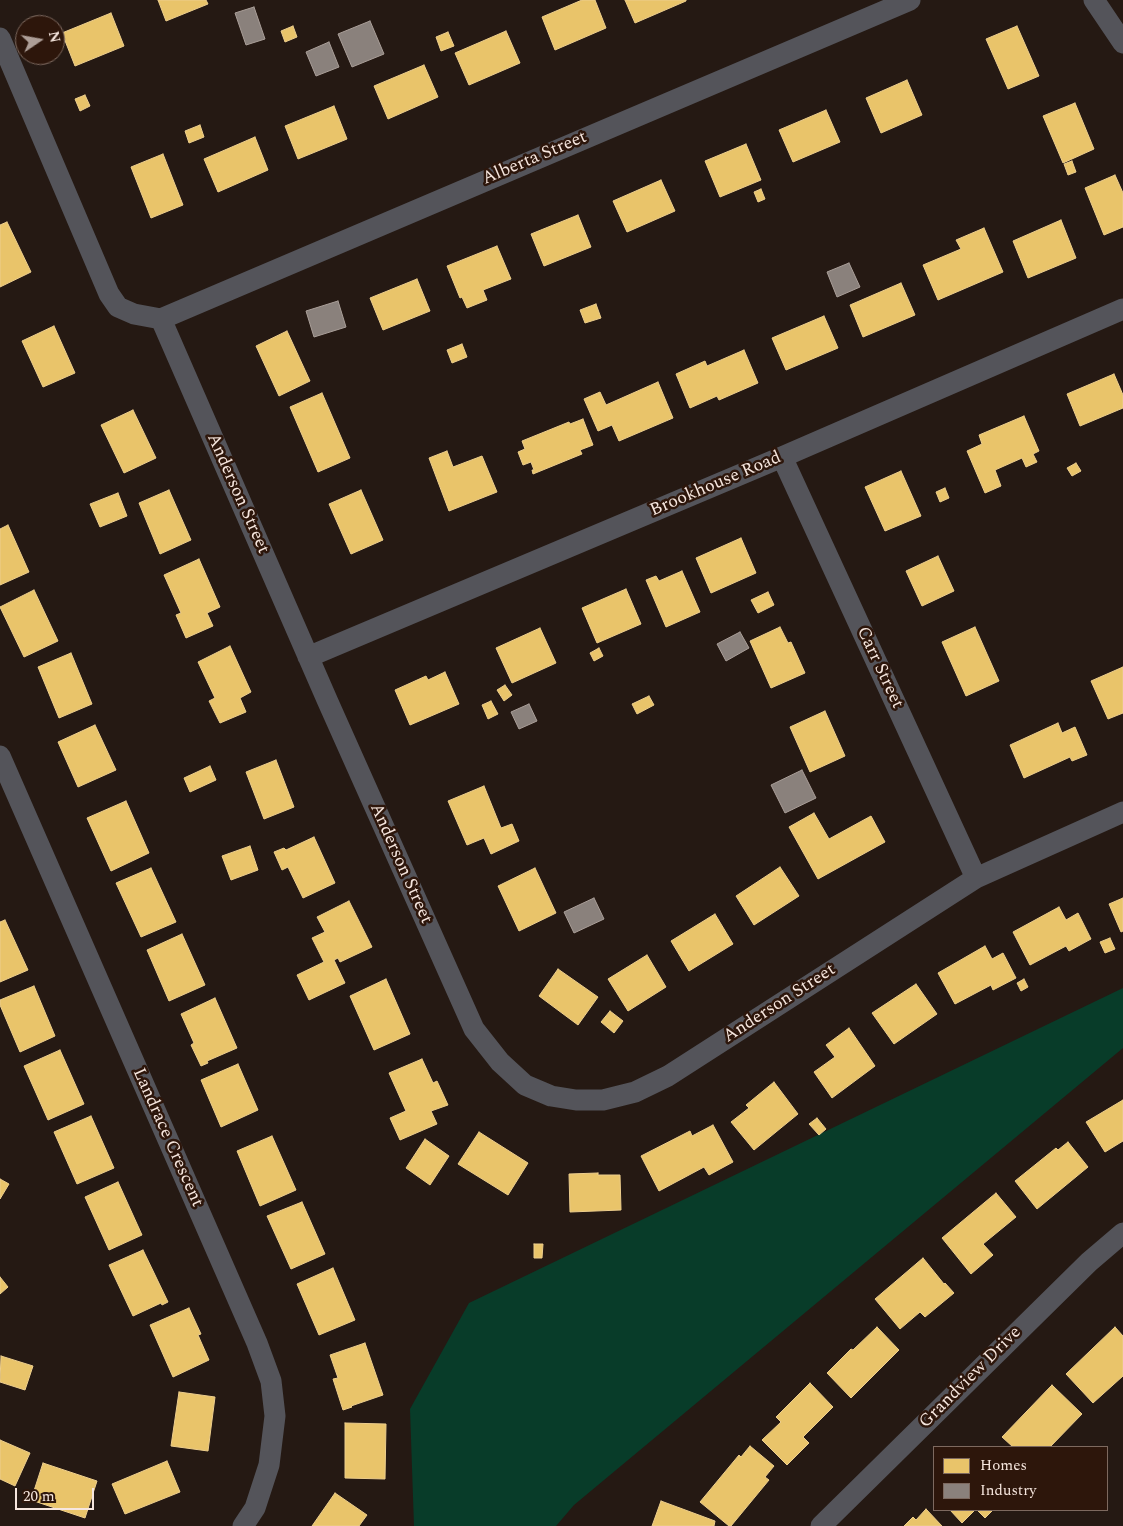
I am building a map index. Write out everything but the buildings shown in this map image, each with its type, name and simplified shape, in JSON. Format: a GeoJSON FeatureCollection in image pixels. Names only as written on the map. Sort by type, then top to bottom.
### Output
{"type":"FeatureCollection","features":[{"type":"Feature","properties":{"kind":"street","name":"Alberta Street"},"geometry":{"type":"LineString","coordinates":[[161,319],[910,0]]}},
{"type":"Feature","properties":{"kind":"street"},"geometry":{"type":"LineString","coordinates":[[1094,0],[1123,43]]}},
{"type":"Feature","properties":{"kind":"street"},"geometry":{"type":"LineString","coordinates":[[0,38],[109,294],[118,307],[134,314],[161,319]]}},
{"type":"Feature","properties":{"kind":"street","name":"Brookhouse Road"},"geometry":{"type":"LineString","coordinates":[[308,657],[782,457],[1123,310]]}},
{"type":"Feature","properties":{"kind":"street","name":"Anderson Street"},"geometry":{"type":"LineString","coordinates":[[161,319],[308,657],[474,1029],[500,1062],[525,1085],[551,1096],[576,1100],[603,1100],[635,1092],[668,1076],[976,878],[1123,812]]}},
{"type":"Feature","properties":{"kind":"street","name":"Carr Street"},"geometry":{"type":"LineString","coordinates":[[782,457],[976,878]]}},
{"type":"Feature","properties":{"kind":"street","name":"Landrace Crescent"},"geometry":{"type":"LineString","coordinates":[[0,756],[254,1334],[271,1381],[275,1416],[269,1465],[255,1508],[242,1526]]}},
{"type":"Feature","properties":{"kind":"street","name":"Grandview Drive"},"geometry":{"type":"LineString","coordinates":[[821,1526],[1089,1262],[1123,1233]]}},
{"type":"Feature","properties":{"kind":"green space"},"geometry":{"type":"Polygon","coordinates":[[[1123,988],[1123,1048],[574,1505],[556,1526],[414,1526],[410,1409],[469,1303],[1123,988]]]}}]}
